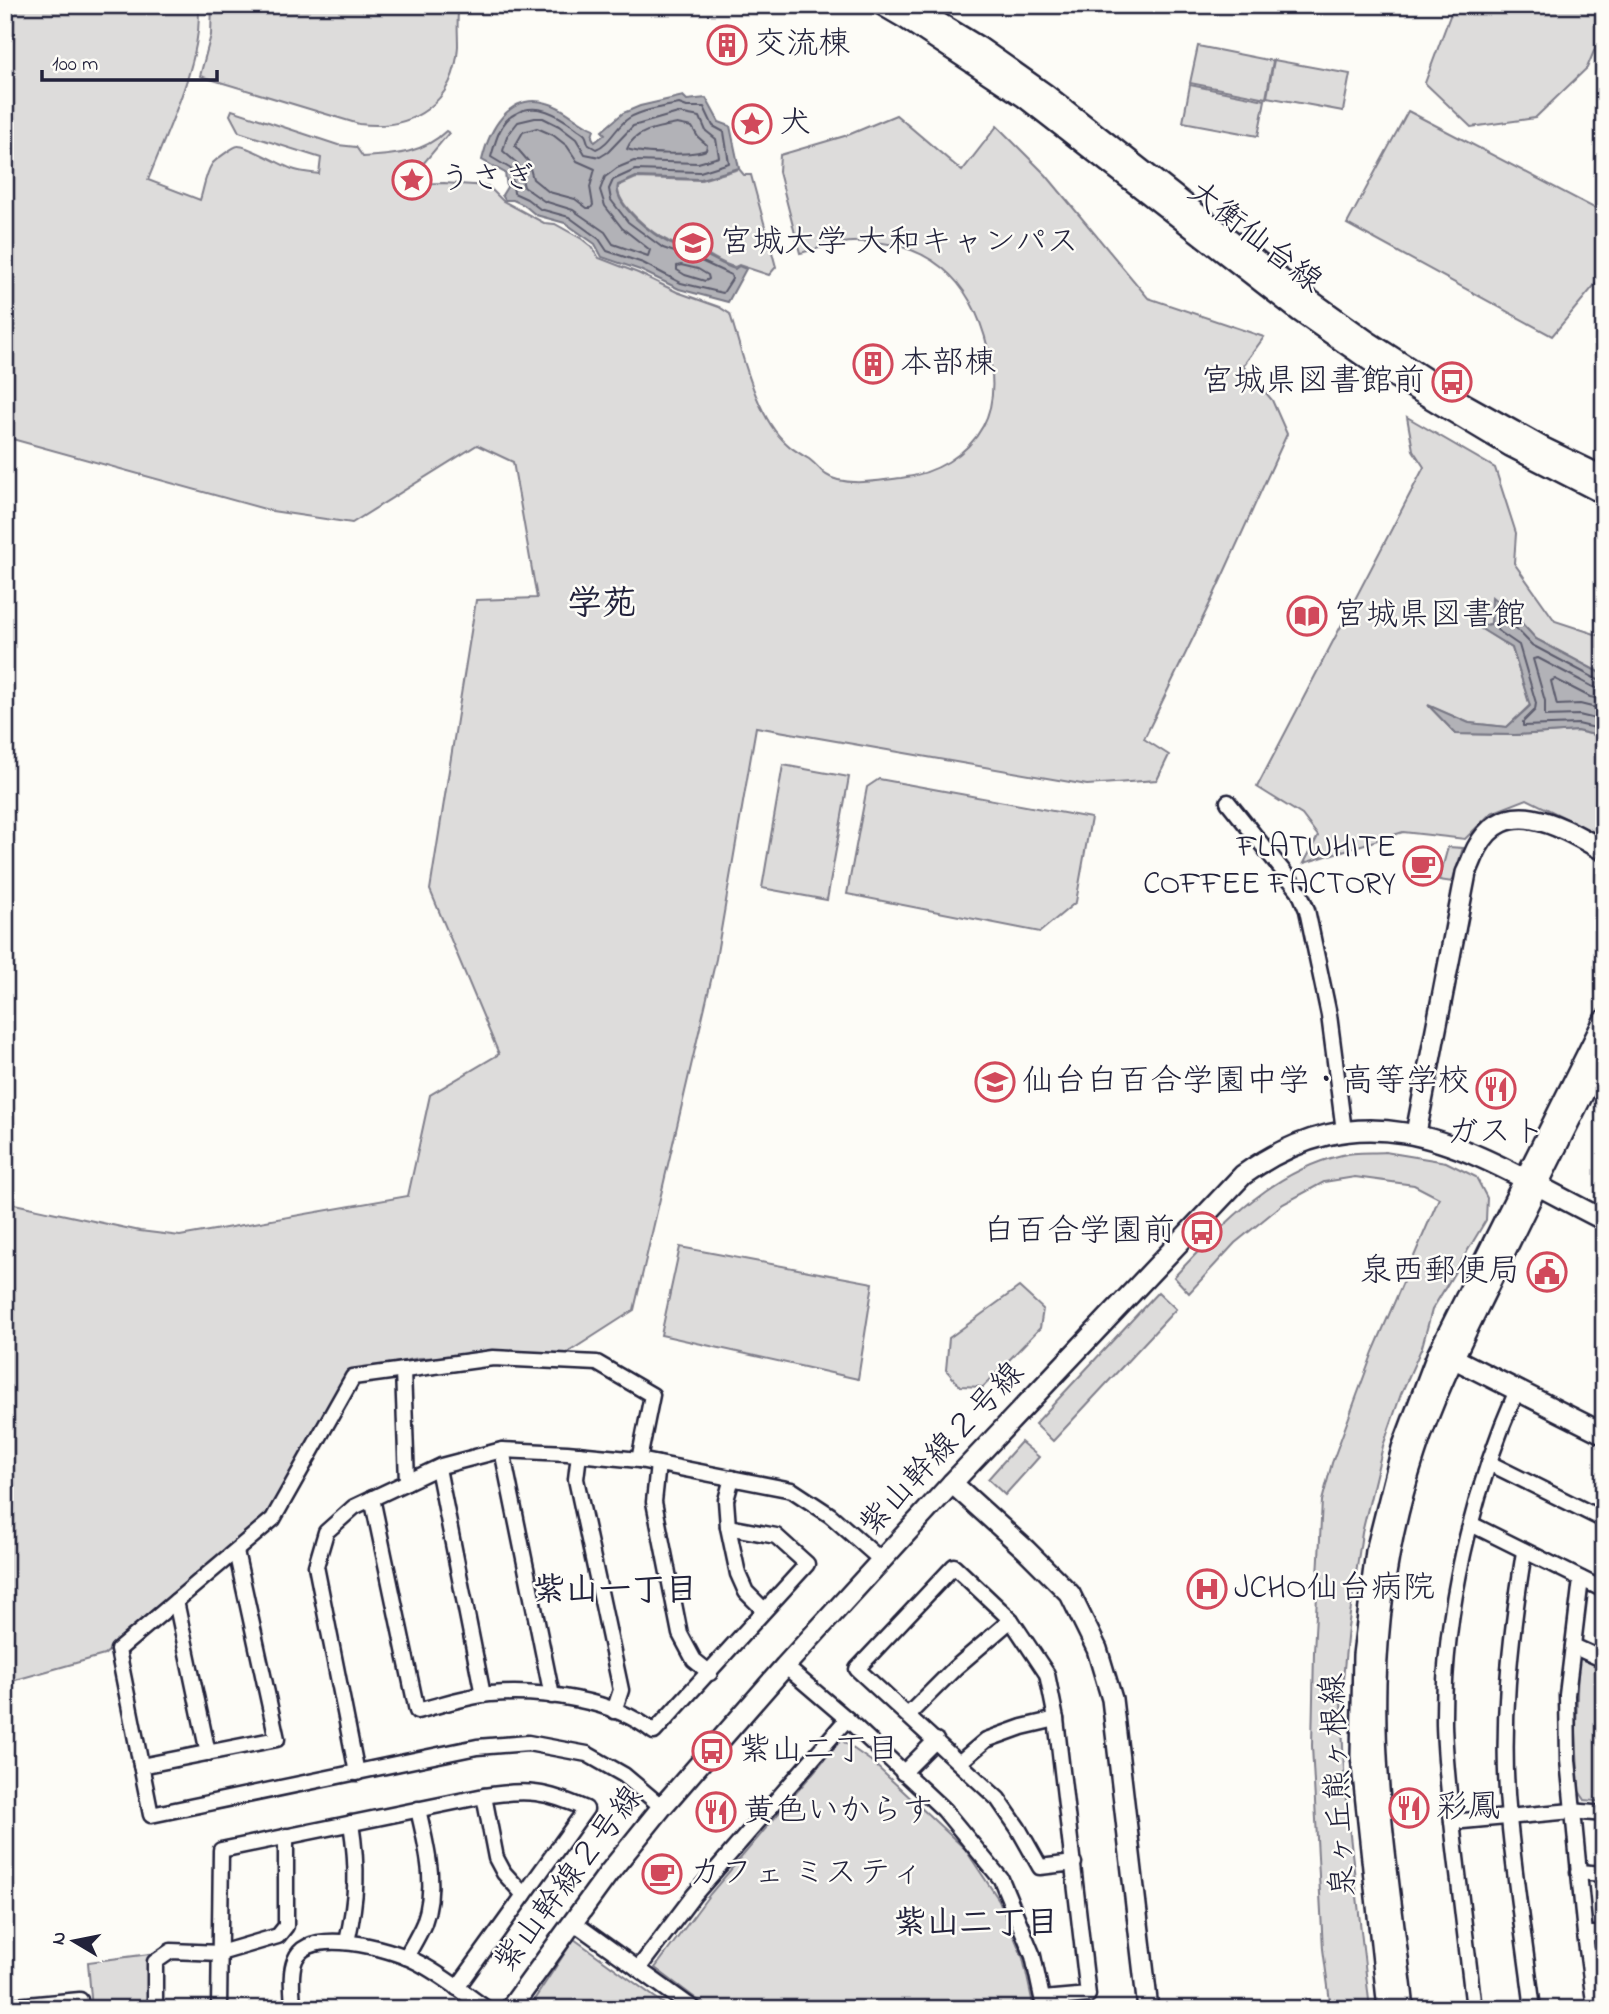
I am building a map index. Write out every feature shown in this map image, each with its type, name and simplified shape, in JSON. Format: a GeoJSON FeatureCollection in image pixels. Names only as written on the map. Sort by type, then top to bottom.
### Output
{"type":"FeatureCollection","features":[{"type":"Feature","properties":{"kind":"main road","name":"大衡仙台線"},"geometry":{"type":"LineString","coordinates":[[882,5],[1024,97],[1304,305],[1432,384],[1542,447],[1604,477]]}},
{"type":"Feature","properties":{"kind":"main road","name":"大衡仙台線"},"geometry":{"type":"LineString","coordinates":[[910,5],[979,47],[1044,93],[1384,370],[1478,427],[1604,495]]}},
{"type":"Feature","properties":{"kind":"main road"},"geometry":{"type":"LineString","coordinates":[[1416,1133],[1466,873],[1478,846],[1496,826],[1517,818],[1538,819],[1562,827],[1604,851]]}},
{"type":"Feature","properties":{"kind":"main road","name":"泉ヶ丘熊ヶ根線"},"geometry":{"type":"LineString","coordinates":[[1404,2009],[1378,1784],[1376,1680],[1386,1576],[1415,1454],[1453,1358],[1604,1020]]}},
{"type":"Feature","properties":{"kind":"main road","name":"泉ヶ丘熊ヶ根線"},"geometry":{"type":"LineString","coordinates":[[1388,2009],[1361,1756],[1363,1655],[1374,1563],[1399,1461],[1437,1355],[1530,1183],[1604,1054]]}},
{"type":"Feature","properties":{"kind":"main road","name":"紫山幹線２号線"},"geometry":{"type":"LineString","coordinates":[[509,2009],[662,1807],[785,1666],[952,1483],[1242,1175],[1266,1158],[1296,1144],[1344,1131],[1369,1129],[1416,1133],[1464,1150],[1604,1220]]}},
{"type":"Feature","properties":{"kind":"main road"},"geometry":{"type":"LineString","coordinates":[[1453,1358],[1604,1434]]}},
{"type":"Feature","properties":{"kind":"main road"},"geometry":{"type":"LineString","coordinates":[[952,1483],[1070,1594],[1097,1649],[1112,1699],[1148,2009]]}},
{"type":"Feature","properties":{"kind":"street"},"geometry":{"type":"LineString","coordinates":[[1228,802],[1299,891],[1307,910],[1329,1014],[1344,1131]]}},
{"type":"Feature","properties":{"kind":"street"},"geometry":{"type":"LineString","coordinates":[[639,1460],[652,1395],[597,1363],[493,1358],[353,1377],[273,1520],[118,1650],[150,1815],[477,1747],[528,1743],[587,1754],[624,1775],[662,1807]]}},
{"type":"Feature","properties":{"kind":"street"},"geometry":{"type":"LineString","coordinates":[[402,1370],[407,1482]]}},
{"type":"Feature","properties":{"kind":"street"},"geometry":{"type":"LineString","coordinates":[[1474,2009],[1452,1822],[1444,1723],[1447,1673],[1452,1622],[1471,1524],[1497,1435],[1517,1390]]}},
{"type":"Feature","properties":{"kind":"street"},"geometry":{"type":"LineString","coordinates":[[502,1450],[552,1696]]}},
{"type":"Feature","properties":{"kind":"street"},"geometry":{"type":"LineString","coordinates":[[357,1773],[316,1566],[327,1532],[354,1507],[438,1468],[502,1450],[579,1454],[639,1460],[792,1490],[830,1515],[881,1560]]}},
{"type":"Feature","properties":{"kind":"street"},"geometry":{"type":"LineString","coordinates":[[579,1454],[576,1479],[621,1690],[614,1711]]}},
{"type":"Feature","properties":{"kind":"street"},"geometry":{"type":"LineString","coordinates":[[1489,1463],[1604,1520]]}},
{"type":"Feature","properties":{"kind":"street"},"geometry":{"type":"LineString","coordinates":[[658,1464],[654,1502],[680,1634],[694,1660],[710,1673]]}},
{"type":"Feature","properties":{"kind":"street"},"geometry":{"type":"LineString","coordinates":[[438,1468],[483,1695]]}},
{"type":"Feature","properties":{"kind":"street"},"geometry":{"type":"LineString","coordinates":[[732,1478],[726,1500],[728,1527],[738,1574],[746,1592],[764,1610]]}},
{"type":"Feature","properties":{"kind":"street"},"geometry":{"type":"LineString","coordinates":[[372,1498],[417,1711],[483,1695],[539,1694],[597,1703],[654,1732],[807,1564],[776,1536],[728,1527]]}},
{"type":"Feature","properties":{"kind":"street"},"geometry":{"type":"LineString","coordinates":[[1471,1524],[1604,1590]]}},
{"type":"Feature","properties":{"kind":"street"},"geometry":{"type":"LineString","coordinates":[[141,1766],[277,1739],[236,1550]]}},
{"type":"Feature","properties":{"kind":"street"},"geometry":{"type":"LineString","coordinates":[[1524,1552],[1508,1665],[1508,1816],[1533,2009]]}},
{"type":"Feature","properties":{"kind":"street"},"geometry":{"type":"LineString","coordinates":[[785,1666],[847,1719],[944,1810],[974,1843],[1001,1879],[1033,1956],[1043,2004],[1088,1995],[1074,1863],[1056,1719],[1047,1674],[1011,1620],[954,1566],[857,1669],[998,1799],[1040,1867],[1074,1863]]}},
{"type":"Feature","properties":{"kind":"street"},"geometry":{"type":"LineString","coordinates":[[1581,1579],[1567,1695],[1567,1760],[1585,1934],[1598,2002]]}},
{"type":"Feature","properties":{"kind":"street"},"geometry":{"type":"LineString","coordinates":[[176,1601],[208,1753]]}},
{"type":"Feature","properties":{"kind":"street"},"geometry":{"type":"LineString","coordinates":[[908,1715],[955,1668],[1011,1620]]}},
{"type":"Feature","properties":{"kind":"street"},"geometry":{"type":"LineString","coordinates":[[1573,1646],[1604,1661]]}},
{"type":"Feature","properties":{"kind":"street"},"geometry":{"type":"LineString","coordinates":[[638,1969],[694,1895],[847,1719]]}},
{"type":"Feature","properties":{"kind":"street"},"geometry":{"type":"LineString","coordinates":[[960,1762],[986,1740],[1022,1727],[1056,1719]]}},
{"type":"Feature","properties":{"kind":"street"},"geometry":{"type":"LineString","coordinates":[[903,1773],[936,1740]]}},
{"type":"Feature","properties":{"kind":"street"},"geometry":{"type":"LineString","coordinates":[[219,2009],[221,1850],[521,1790],[558,1796],[586,1808],[457,1988]]}},
{"type":"Feature","properties":{"kind":"street"},"geometry":{"type":"LineString","coordinates":[[484,1796],[496,1858],[504,1873],[524,1895]]}},
{"type":"Feature","properties":{"kind":"street"},"geometry":{"type":"LineString","coordinates":[[406,1957],[424,1921],[430,1896],[431,1870],[418,1809]]}},
{"type":"Feature","properties":{"kind":"street"},"geometry":{"type":"LineString","coordinates":[[1452,1822],[1572,1811],[1604,1814]]}},
{"type":"Feature","properties":{"kind":"street"},"geometry":{"type":"LineString","coordinates":[[347,1942],[355,1908],[357,1863],[351,1823]]}},
{"type":"Feature","properties":{"kind":"street"},"geometry":{"type":"LineString","coordinates":[[155,2009],[155,1962],[171,1951],[220,1953],[278,1936],[286,1926],[286,1836]]}},
{"type":"Feature","properties":{"kind":"street"},"geometry":{"type":"LineString","coordinates":[[1578,1872],[1604,1874]]}},
{"type":"Feature","properties":{"kind":"street"},"geometry":{"type":"LineString","coordinates":[[573,1922],[694,2009]]}},
{"type":"Feature","properties":{"kind":"street"},"geometry":{"type":"LineString","coordinates":[[1585,1934],[1604,1934]]}},
{"type":"Feature","properties":{"kind":"street"},"geometry":{"type":"LineString","coordinates":[[293,2009],[294,1961],[300,1952],[311,1945],[347,1942],[406,1957],[487,2009]]}},
{"type":"Feature","properties":{"kind":"street"},"geometry":{"type":"LineString","coordinates":[[5,2007],[80,2000],[80,2009]]}},
{"type":"Feature","properties":{"kind":"shaded area"},"geometry":{"type":"Polygon","coordinates":[[[5,5],[198,5],[199,25],[190,70],[148,180],[200,200],[212,164],[238,146],[292,169],[319,174],[321,158],[239,132],[230,115],[232,110],[338,145],[356,147],[363,157],[417,149],[446,131],[449,133],[423,164],[407,171],[406,184],[488,186],[503,201],[582,239],[592,247],[599,258],[719,307],[730,314],[751,384],[776,433],[825,474],[854,482],[913,476],[937,468],[959,455],[976,437],[990,408],[993,388],[988,349],[971,302],[958,283],[924,256],[903,247],[852,242],[800,253],[779,172],[780,155],[848,135],[896,115],[962,171],[997,126],[1046,175],[1148,298],[1264,337],[1243,366],[1272,400],[1287,434],[1212,599],[1144,739],[1169,755],[1157,780],[1087,785],[756,727],[716,959],[634,1310],[567,1353],[419,1358],[347,1372],[266,1517],[104,1655],[5,1683],[5,1202],[140,1231],[180,1236],[408,1196],[430,1095],[499,1054],[430,890],[476,600],[537,598],[513,462],[477,445],[352,523],[272,511],[5,437],[5,5]]]}},
{"type":"Feature","properties":{"kind":"shaded area"},"geometry":{"type":"Polygon","coordinates":[[[212,5],[433,5],[458,13],[455,66],[440,98],[428,109],[397,123],[359,124],[200,76],[211,35],[212,5]]]}},
{"type":"Feature","properties":{"kind":"shaded area"},"geometry":{"type":"Polygon","coordinates":[[[1454,5],[1604,5],[1604,27],[1587,68],[1535,118],[1471,127],[1425,83],[1454,5]]]}},
{"type":"Feature","properties":{"kind":"shaded area"},"geometry":{"type":"Polygon","coordinates":[[[1198,46],[1273,61],[1266,98],[1190,83],[1198,46]]]}},
{"type":"Feature","properties":{"kind":"shaded area"},"geometry":{"type":"Polygon","coordinates":[[[1274,60],[1350,74],[1343,111],[1267,97],[1274,60]]]}},
{"type":"Feature","properties":{"kind":"shaded area"},"geometry":{"type":"Polygon","coordinates":[[[1190,85],[1265,100],[1258,136],[1183,122],[1190,85]]]}},
{"type":"Feature","properties":{"kind":"shaded area"},"geometry":{"type":"Polygon","coordinates":[[[1408,111],[1604,213],[1604,274],[1552,336],[1347,224],[1408,111]]]}},
{"type":"Feature","properties":{"kind":"shaded area"},"geometry":{"type":"Polygon","coordinates":[[[739,169],[744,175],[751,175],[776,267],[769,275],[739,265],[731,266],[705,253],[668,241],[636,218],[619,193],[618,186],[636,178],[701,180],[739,169]]]}},
{"type":"Feature","properties":{"kind":"shaded area"},"geometry":{"type":"Polygon","coordinates":[[[1407,417],[1495,468],[1516,533],[1514,563],[1555,621],[1604,637],[1604,675],[1536,639],[1515,616],[1479,627],[1512,648],[1530,705],[1507,727],[1469,723],[1429,706],[1456,734],[1515,735],[1577,731],[1604,737],[1604,837],[1527,799],[1491,813],[1465,839],[1403,832],[1304,863],[1318,836],[1302,815],[1257,787],[1424,467],[1413,450],[1407,417]]]}},
{"type":"Feature","properties":{"kind":"shaded area"},"geometry":{"type":"Polygon","coordinates":[[[783,765],[849,777],[827,900],[762,888],[783,765]]]}},
{"type":"Feature","properties":{"kind":"shaded area"},"geometry":{"type":"Polygon","coordinates":[[[879,779],[1091,818],[1076,902],[1040,932],[847,894],[867,787],[879,779]]]}},
{"type":"Feature","properties":{"kind":"shaded area"},"geometry":{"type":"Polygon","coordinates":[[[1448,847],[1463,848],[1452,882],[1439,880],[1448,847]]]}},
{"type":"Feature","properties":{"kind":"shaded area"},"geometry":{"type":"Polygon","coordinates":[[[1385,1152],[1446,1162],[1476,1177],[1487,1198],[1486,1220],[1432,1310],[1422,1347],[1401,1394],[1383,1446],[1362,1533],[1341,1700],[1345,1792],[1370,2009],[1331,2009],[1323,1949],[1312,1746],[1322,1501],[1332,1463],[1373,1352],[1439,1198],[1414,1185],[1355,1177],[1324,1182],[1283,1204],[1235,1243],[1189,1293],[1174,1277],[1229,1220],[1292,1174],[1342,1155],[1385,1152]]]}},
{"type":"Feature","properties":{"kind":"shaded area"},"geometry":{"type":"Polygon","coordinates":[[[680,1247],[873,1283],[858,1379],[661,1335],[680,1247]]]}},
{"type":"Feature","properties":{"kind":"shaded area"},"geometry":{"type":"Polygon","coordinates":[[[1019,1287],[1043,1309],[1040,1328],[983,1387],[960,1386],[946,1370],[949,1338],[1019,1287]]]}},
{"type":"Feature","properties":{"kind":"shaded area"},"geometry":{"type":"Polygon","coordinates":[[[1158,1292],[1176,1309],[1053,1441],[1035,1424],[1158,1292]]]}},
{"type":"Feature","properties":{"kind":"shaded area"},"geometry":{"type":"Polygon","coordinates":[[[1021,1442],[1039,1457],[1005,1495],[988,1479],[1021,1442]]]}},
{"type":"Feature","properties":{"kind":"shaded area"},"geometry":{"type":"Polygon","coordinates":[[[1582,1656],[1604,1663],[1604,1802],[1585,1800],[1579,1791],[1576,1732],[1578,1659],[1582,1656]]]}},
{"type":"Feature","properties":{"kind":"shaded area"},"geometry":{"type":"Polygon","coordinates":[[[841,1740],[871,1761],[965,1849],[999,1900],[1023,1958],[1034,2009],[710,2009],[655,1968],[710,1894],[841,1740]]]}},
{"type":"Feature","properties":{"kind":"shaded area"},"geometry":{"type":"Polygon","coordinates":[[[574,1939],[671,2009],[528,2009],[574,1939]]]}},
{"type":"Feature","properties":{"kind":"shaded area"},"geometry":{"type":"Polygon","coordinates":[[[150,1954],[150,2009],[92,2009],[88,1962],[150,1954]]]}},
{"type":"Feature","properties":{"kind":"water"},"geometry":{"type":"Polygon","coordinates":[[[683,96],[687,100],[706,98],[719,122],[730,126],[739,168],[701,179],[636,177],[618,185],[618,193],[628,210],[662,239],[731,268],[739,266],[746,269],[728,302],[679,289],[640,270],[602,257],[595,244],[565,223],[536,215],[524,205],[505,200],[502,195],[507,187],[505,173],[482,160],[490,137],[503,116],[522,103],[534,101],[560,108],[594,129],[592,137],[595,142],[605,134],[602,131],[623,113],[640,106],[683,96]]]}},
{"type":"Feature","properties":{"kind":"water"},"geometry":{"type":"Polygon","coordinates":[[[1492,597],[1515,616],[1536,639],[1604,675],[1604,737],[1577,731],[1515,735],[1456,734],[1428,705],[1469,723],[1507,727],[1530,706],[1512,648],[1478,627],[1491,624],[1492,597]]]}},
{"type":"Feature","properties":{"kind":"place","name":"交流棟"},"geometry":{"type":"Point","coordinates":[727,45]}},
{"type":"Feature","properties":{"kind":"place","name":"犬"},"geometry":{"type":"Point","coordinates":[752,124]}},
{"type":"Feature","properties":{"kind":"place","name":"うさぎ"},"geometry":{"type":"Point","coordinates":[412,180]}},
{"type":"Feature","properties":{"kind":"place","name":"宮城大学 大和キャンパス"},"geometry":{"type":"Point","coordinates":[693,243]}},
{"type":"Feature","properties":{"kind":"place","name":"本部棟"},"geometry":{"type":"Point","coordinates":[873,364]}},
{"type":"Feature","properties":{"kind":"place","name":"宮城県図書館前"},"geometry":{"type":"Point","coordinates":[1452,382]}},
{"type":"Feature","properties":{"kind":"place","name":"宮城県図書館"},"geometry":{"type":"Point","coordinates":[1307,616]}},
{"type":"Feature","properties":{"kind":"place","name":"FLATWHITE COFFEE FACTORY"},"geometry":{"type":"Point","coordinates":[1423,866]}},
{"type":"Feature","properties":{"kind":"place","name":"仙台白百合学園中学・高等学校"},"geometry":{"type":"Point","coordinates":[995,1082]}},
{"type":"Feature","properties":{"kind":"place","name":"ガスト"},"geometry":{"type":"Point","coordinates":[1496,1089]}},
{"type":"Feature","properties":{"kind":"place","name":"白百合学園前"},"geometry":{"type":"Point","coordinates":[1202,1232]}},
{"type":"Feature","properties":{"kind":"place","name":"泉西郵便局"},"geometry":{"type":"Point","coordinates":[1547,1272]}},
{"type":"Feature","properties":{"kind":"place","name":"JCHO仙台病院"},"geometry":{"type":"Point","coordinates":[1207,1589]}},
{"type":"Feature","properties":{"kind":"place","name":"紫山二丁目"},"geometry":{"type":"Point","coordinates":[712,1751]}},
{"type":"Feature","properties":{"kind":"place","name":"彩鳳"},"geometry":{"type":"Point","coordinates":[1409,1808]}},
{"type":"Feature","properties":{"kind":"place","name":"黄色いからす"},"geometry":{"type":"Point","coordinates":[716,1812]}},
{"type":"Feature","properties":{"kind":"place","name":"カフェ ミスティ"},"geometry":{"type":"Point","coordinates":[662,1874]}},
{"type":"Feature","properties":{"kind":"district","name":"学苑"},"geometry":{"type":"Point","coordinates":[602,605]}},
{"type":"Feature","properties":{"kind":"district","name":"紫山一丁目"},"geometry":{"type":"Point","coordinates":[615,1592]}},
{"type":"Feature","properties":{"kind":"district","name":"紫山二丁目"},"geometry":{"type":"Point","coordinates":[976,1925]}}]}
